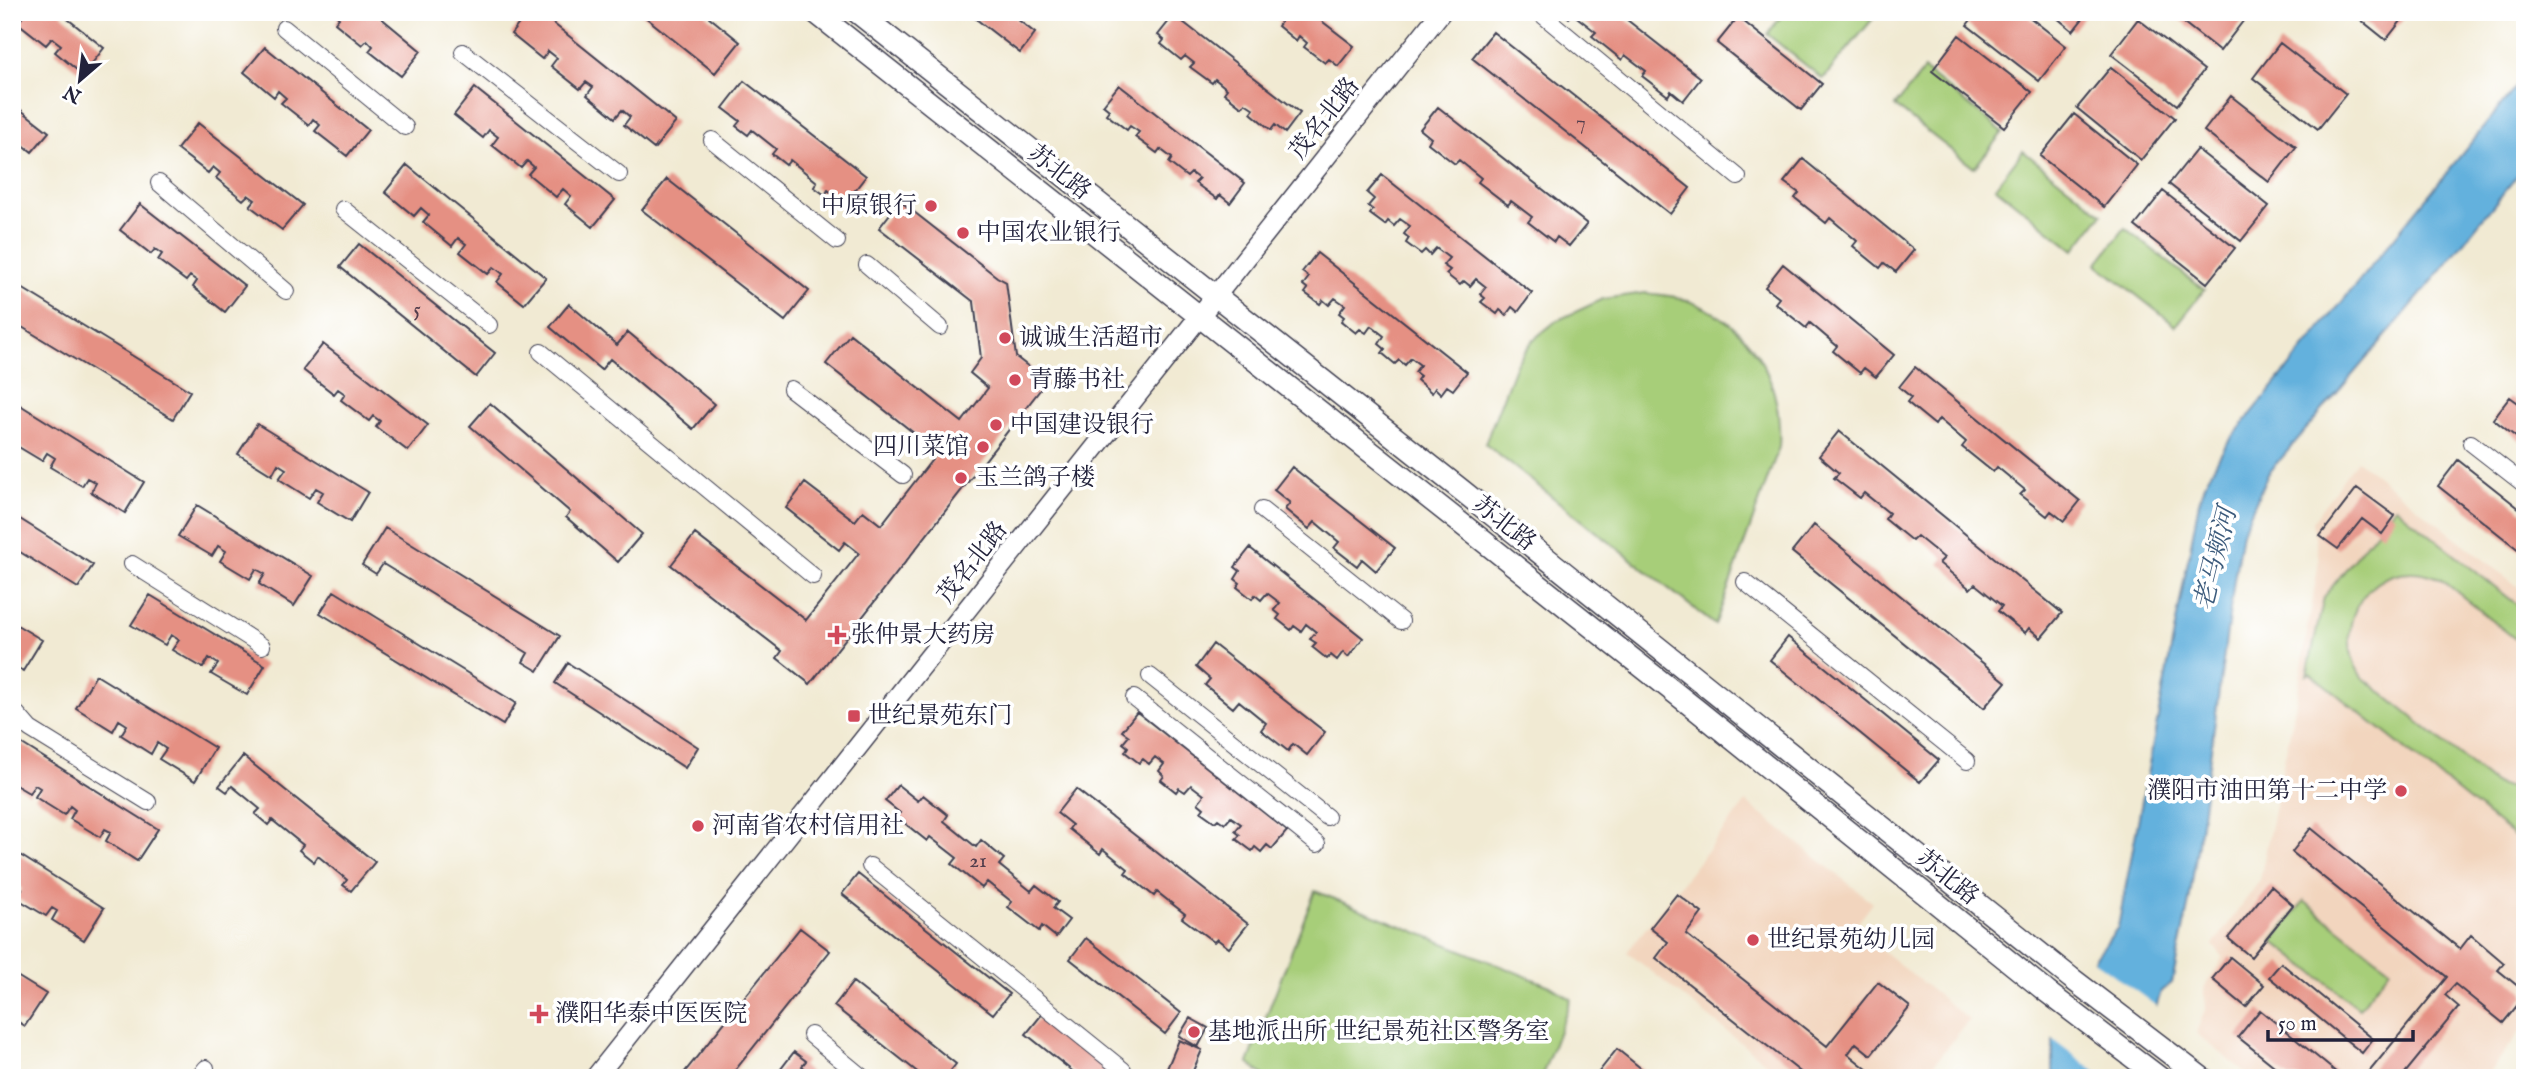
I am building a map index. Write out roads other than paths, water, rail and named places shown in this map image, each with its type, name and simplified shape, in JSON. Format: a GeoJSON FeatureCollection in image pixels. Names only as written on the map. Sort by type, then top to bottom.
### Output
{"type":"FeatureCollection","features":[{"type":"Feature","properties":{"kind":"main road","name":"苏北路"},"geometry":{"type":"LineString","coordinates":[[815,12],[1698,711],[2056,999],[2160,1078]]}},
{"type":"Feature","properties":{"kind":"main road","name":"苏北路"},"geometry":{"type":"LineString","coordinates":[[858,12],[2071,978],[2202,1078]]}},
{"type":"Feature","properties":{"kind":"street","name":"茂名北路"},"geometry":{"type":"LineString","coordinates":[[595,1078],[1441,12]]}},
{"type":"Feature","properties":{"kind":"street"},"geometry":{"type":"LineString","coordinates":[[1539,12],[1738,177]]}},
{"type":"Feature","properties":{"kind":"street"},"geometry":{"type":"LineString","coordinates":[[284,28],[405,127]]}},
{"type":"Feature","properties":{"kind":"street"},"geometry":{"type":"LineString","coordinates":[[463,52],[619,174]]}},
{"type":"Feature","properties":{"kind":"street"},"geometry":{"type":"LineString","coordinates":[[712,140],[837,242]]}},
{"type":"Feature","properties":{"kind":"street"},"geometry":{"type":"LineString","coordinates":[[159,183],[286,291]]}},
{"type":"Feature","properties":{"kind":"street"},"geometry":{"type":"LineString","coordinates":[[343,209],[489,325]]}},
{"type":"Feature","properties":{"kind":"street"},"geometry":{"type":"LineString","coordinates":[[867,265],[940,327]]}},
{"type":"Feature","properties":{"kind":"street"},"geometry":{"type":"LineString","coordinates":[[541,352],[813,576]]}},
{"type":"Feature","properties":{"kind":"street"},"geometry":{"type":"LineString","coordinates":[[791,389],[903,475]]}},
{"type":"Feature","properties":{"kind":"street"},"geometry":{"type":"LineString","coordinates":[[2471,443],[2525,485]]}},
{"type":"Feature","properties":{"kind":"street"},"geometry":{"type":"LineString","coordinates":[[1262,510],[1401,621]]}},
{"type":"Feature","properties":{"kind":"street"},"geometry":{"type":"LineString","coordinates":[[132,564],[262,646]]}},
{"type":"Feature","properties":{"kind":"street"},"geometry":{"type":"LineString","coordinates":[[1745,582],[1967,761]]}},
{"type":"Feature","properties":{"kind":"street"},"geometry":{"type":"LineString","coordinates":[[1150,676],[1327,817]]}},
{"type":"Feature","properties":{"kind":"street"},"geometry":{"type":"LineString","coordinates":[[1135,698],[1317,844]]}},
{"type":"Feature","properties":{"kind":"street"},"geometry":{"type":"LineString","coordinates":[[17,714],[30,729],[148,802]]}},
{"type":"Feature","properties":{"kind":"street"},"geometry":{"type":"LineString","coordinates":[[870,866],[1123,1070]]}},
{"type":"Feature","properties":{"kind":"street"},"geometry":{"type":"LineString","coordinates":[[811,1035],[863,1078]]}},
{"type":"Feature","properties":{"kind":"water","name":"老马颊河"},"geometry":{"type":"Polygon","coordinates":[[[2525,76],[2525,166],[2434,279],[2268,474],[2242,532],[2189,902],[2172,983],[2161,991],[2135,1078],[2053,1078],[2053,1037],[2095,958],[2118,927],[2199,502],[2207,479],[2226,445],[2525,76]]]}},
{"type":"Feature","properties":{"kind":"place","name":"中原银行"},"geometry":{"type":"Point","coordinates":[931,206]}},
{"type":"Feature","properties":{"kind":"place","name":"中国农业银行"},"geometry":{"type":"Point","coordinates":[963,233]}},
{"type":"Feature","properties":{"kind":"place","name":"诚诚生活超市"},"geometry":{"type":"Point","coordinates":[1005,338]}},
{"type":"Feature","properties":{"kind":"place","name":"青藤书社"},"geometry":{"type":"Point","coordinates":[1015,380]}},
{"type":"Feature","properties":{"kind":"place","name":"中国建设银行"},"geometry":{"type":"Point","coordinates":[996,425]}},
{"type":"Feature","properties":{"kind":"place","name":"四川菜馆"},"geometry":{"type":"Point","coordinates":[983,447]}},
{"type":"Feature","properties":{"kind":"place","name":"玉兰鸽子楼"},"geometry":{"type":"Point","coordinates":[961,478]}},
{"type":"Feature","properties":{"kind":"place","name":"张仲景大药房"},"geometry":{"type":"Point","coordinates":[837,635]}},
{"type":"Feature","properties":{"kind":"place","name":"世纪景苑东门"},"geometry":{"type":"Point","coordinates":[854,716]}},
{"type":"Feature","properties":{"kind":"place","name":"濮阳市油田第十二中学"},"geometry":{"type":"Point","coordinates":[2401,791]}},
{"type":"Feature","properties":{"kind":"place","name":"河南省农村信用社"},"geometry":{"type":"Point","coordinates":[698,826]}},
{"type":"Feature","properties":{"kind":"place","name":"世纪景苑幼儿园"},"geometry":{"type":"Point","coordinates":[1753,940]}},
{"type":"Feature","properties":{"kind":"place","name":"濮阳华泰中医医院"},"geometry":{"type":"Point","coordinates":[539,1014]}},
{"type":"Feature","properties":{"kind":"place","name":"基地派出所 世纪景苑社区警务室"},"geometry":{"type":"Point","coordinates":[1194,1032]}}]}
